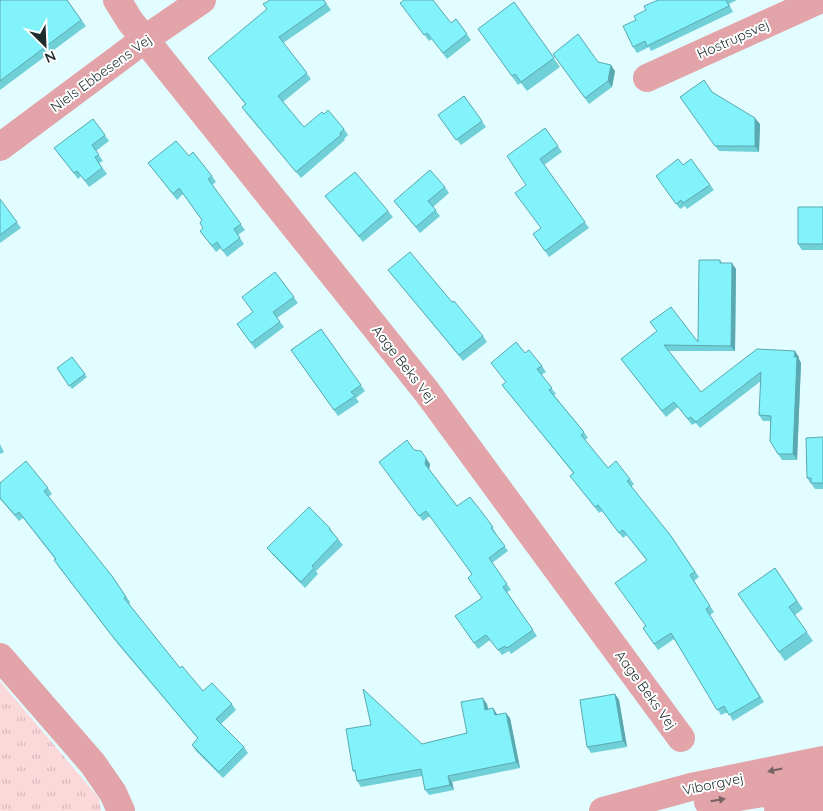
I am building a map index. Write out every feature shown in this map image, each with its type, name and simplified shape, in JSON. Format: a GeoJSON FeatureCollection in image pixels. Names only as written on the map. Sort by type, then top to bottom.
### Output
{"type":"FeatureCollection","features":[{"type":"Feature","properties":{"kind":"street","name":"Aage Beks Vej"},"geometry":{"type":"LineString","coordinates":[[117,0],[145,40],[427,392],[680,738]]}},
{"type":"Feature","properties":{"kind":"street","name":"Niels Ebbesens Vej"},"geometry":{"type":"LineString","coordinates":[[0,147],[202,0]]}},
{"type":"Feature","properties":{"kind":"street","name":"Hostrupsvej"},"geometry":{"type":"LineString","coordinates":[[647,78],[819,0]]}},
{"type":"Feature","properties":{"kind":"street"},"geometry":{"type":"LineString","coordinates":[[0,657],[92,764],[113,793],[121,811]]}},
{"type":"Feature","properties":{"kind":"street","name":"Viborgvej"},"geometry":{"type":"LineString","coordinates":[[603,811],[691,788],[823,760]]}},
{"type":"Feature","properties":{"kind":"street"},"geometry":{"type":"LineString","coordinates":[[652,811],[794,788],[823,781]]}},
{"type":"Feature","properties":{"kind":"street"},"geometry":{"type":"LineString","coordinates":[[778,811],[823,800]]}},
{"type":"Feature","properties":{"kind":"green space"},"geometry":{"type":"Polygon","coordinates":[[[0,681],[99,798],[101,811],[0,811],[0,681]]]}},
{"type":"Feature","properties":{"kind":"building"},"geometry":{"type":"Polygon","coordinates":[[[1,0],[67,0],[81,20],[0,81],[1,0]]]}},
{"type":"Feature","properties":{"kind":"building"},"geometry":{"type":"Polygon","coordinates":[[[270,0],[324,0],[326,4],[279,37],[307,73],[278,96],[304,127],[322,112],[324,114],[328,110],[344,129],[340,133],[341,135],[296,172],[242,107],[246,104],[208,58],[267,9],[263,4],[270,0]]]}},
{"type":"Feature","properties":{"kind":"building"},"geometry":{"type":"Polygon","coordinates":[[[404,0],[433,0],[451,23],[456,19],[467,34],[443,53],[427,33],[424,35],[400,3],[404,0]]]}},
{"type":"Feature","properties":{"kind":"building"},"geometry":{"type":"Polygon","coordinates":[[[658,0],[726,0],[729,6],[647,46],[645,41],[633,47],[623,26],[636,20],[634,16],[646,10],[644,6],[658,0]]]}},
{"type":"Feature","properties":{"kind":"building"},"geometry":{"type":"Polygon","coordinates":[[[514,2],[554,58],[521,82],[515,74],[512,76],[478,29],[514,2]]]}},
{"type":"Feature","properties":{"kind":"building"},"geometry":{"type":"Polygon","coordinates":[[[578,34],[598,62],[611,65],[608,81],[585,98],[553,54],[578,34]]]}},
{"type":"Feature","properties":{"kind":"building"},"geometry":{"type":"Polygon","coordinates":[[[704,80],[712,92],[755,118],[755,146],[715,146],[680,97],[704,80]]]}},
{"type":"Feature","properties":{"kind":"building"},"geometry":{"type":"Polygon","coordinates":[[[464,96],[482,121],[456,140],[438,115],[464,96]]]}},
{"type":"Feature","properties":{"kind":"building"},"geometry":{"type":"Polygon","coordinates":[[[93,119],[105,135],[92,145],[99,155],[95,157],[102,168],[85,181],[77,171],[74,173],[54,148],[93,119]]]}},
{"type":"Feature","properties":{"kind":"building"},"geometry":{"type":"Polygon","coordinates":[[[545,128],[558,146],[540,159],[585,222],[545,251],[533,234],[541,228],[515,193],[526,185],[507,156],[545,128]]]}},
{"type":"Feature","properties":{"kind":"building"},"geometry":{"type":"Polygon","coordinates":[[[176,141],[189,156],[193,152],[212,176],[208,179],[241,224],[234,229],[240,238],[223,251],[217,242],[212,246],[200,231],[203,228],[200,223],[202,220],[179,188],[173,194],[148,163],[176,141]]]}},
{"type":"Feature","properties":{"kind":"building"},"geometry":{"type":"Polygon","coordinates":[[[678,159],[683,165],[691,159],[710,185],[683,203],[681,200],[676,204],[656,176],[678,159]]]}},
{"type":"Feature","properties":{"kind":"building"},"geometry":{"type":"Polygon","coordinates":[[[430,170],[445,187],[428,201],[436,210],[416,227],[394,201],[430,170]]]}},
{"type":"Feature","properties":{"kind":"building"},"geometry":{"type":"Polygon","coordinates":[[[355,172],[388,211],[359,236],[325,196],[355,172]]]}},
{"type":"Feature","properties":{"kind":"building"},"geometry":{"type":"Polygon","coordinates":[[[0,199],[17,222],[0,235],[0,199]]]}},
{"type":"Feature","properties":{"kind":"building"},"geometry":{"type":"Polygon","coordinates":[[[798,207],[823,207],[823,244],[798,244],[798,207]]]}},
{"type":"Feature","properties":{"kind":"building"},"geometry":{"type":"Polygon","coordinates":[[[410,252],[483,336],[459,355],[388,270],[410,252]]]}},
{"type":"Feature","properties":{"kind":"building"},"geometry":{"type":"Polygon","coordinates":[[[699,260],[720,260],[720,263],[732,263],[731,346],[664,345],[701,392],[757,349],[795,351],[794,357],[797,357],[793,454],[778,454],[770,441],[771,416],[759,415],[761,372],[696,422],[691,417],[688,419],[674,402],[662,411],[621,359],[657,331],[650,322],[671,307],[698,342],[699,260]]]}},
{"type":"Feature","properties":{"kind":"building"},"geometry":{"type":"Polygon","coordinates":[[[275,272],[294,297],[273,312],[280,322],[251,343],[237,324],[253,312],[242,297],[275,272]]]}},
{"type":"Feature","properties":{"kind":"building"},"geometry":{"type":"Polygon","coordinates":[[[321,329],[361,385],[351,392],[355,396],[334,410],[291,350],[321,329]]]}},
{"type":"Feature","properties":{"kind":"building"},"geometry":{"type":"Polygon","coordinates":[[[516,342],[525,353],[529,350],[542,366],[537,369],[552,388],[549,390],[584,432],[581,435],[608,468],[616,461],[630,479],[627,481],[671,536],[695,572],[690,575],[710,606],[706,609],[760,697],[729,715],[724,706],[717,710],[671,633],[654,644],[643,628],[646,626],[615,583],[647,560],[623,530],[619,533],[598,505],[595,507],[570,476],[574,473],[502,385],[506,382],[491,363],[516,342]]]}},
{"type":"Feature","properties":{"kind":"building"},"geometry":{"type":"Polygon","coordinates":[[[72,357],[85,374],[69,386],[57,368],[72,357]]]}},
{"type":"Feature","properties":{"kind":"building"},"geometry":{"type":"Polygon","coordinates":[[[823,437],[823,483],[811,483],[811,478],[807,478],[806,438],[823,437]]]}},
{"type":"Feature","properties":{"kind":"building"},"geometry":{"type":"Polygon","coordinates":[[[407,440],[414,450],[421,451],[426,458],[425,464],[457,506],[470,497],[505,546],[489,558],[507,584],[503,587],[533,630],[507,648],[505,646],[498,650],[486,635],[474,643],[455,616],[482,598],[468,578],[472,574],[426,511],[419,516],[379,462],[407,440]]]}},
{"type":"Feature","properties":{"kind":"building"},"geometry":{"type":"Polygon","coordinates":[[[26,461],[48,488],[44,491],[112,576],[126,597],[124,598],[180,668],[182,666],[203,691],[212,683],[232,704],[216,719],[244,747],[219,772],[192,745],[198,738],[113,637],[19,512],[15,515],[0,498],[0,483],[26,461]]]}},
{"type":"Feature","properties":{"kind":"building"},"geometry":{"type":"Polygon","coordinates":[[[309,507],[338,539],[312,566],[314,568],[301,582],[267,548],[309,507]]]}},
{"type":"Feature","properties":{"kind":"building"},"geometry":{"type":"Polygon","coordinates":[[[775,568],[797,601],[789,607],[807,632],[779,652],[738,594],[775,568]]]}},
{"type":"Feature","properties":{"kind":"building"},"geometry":{"type":"Polygon","coordinates":[[[363,689],[422,744],[467,733],[461,702],[483,698],[485,710],[493,708],[495,715],[506,713],[516,762],[448,776],[450,785],[425,790],[421,769],[357,781],[355,770],[353,771],[346,729],[371,725],[363,689]]]}},
{"type":"Feature","properties":{"kind":"building"},"geometry":{"type":"Polygon","coordinates":[[[615,694],[623,741],[587,747],[580,700],[615,694]]]}}]}
